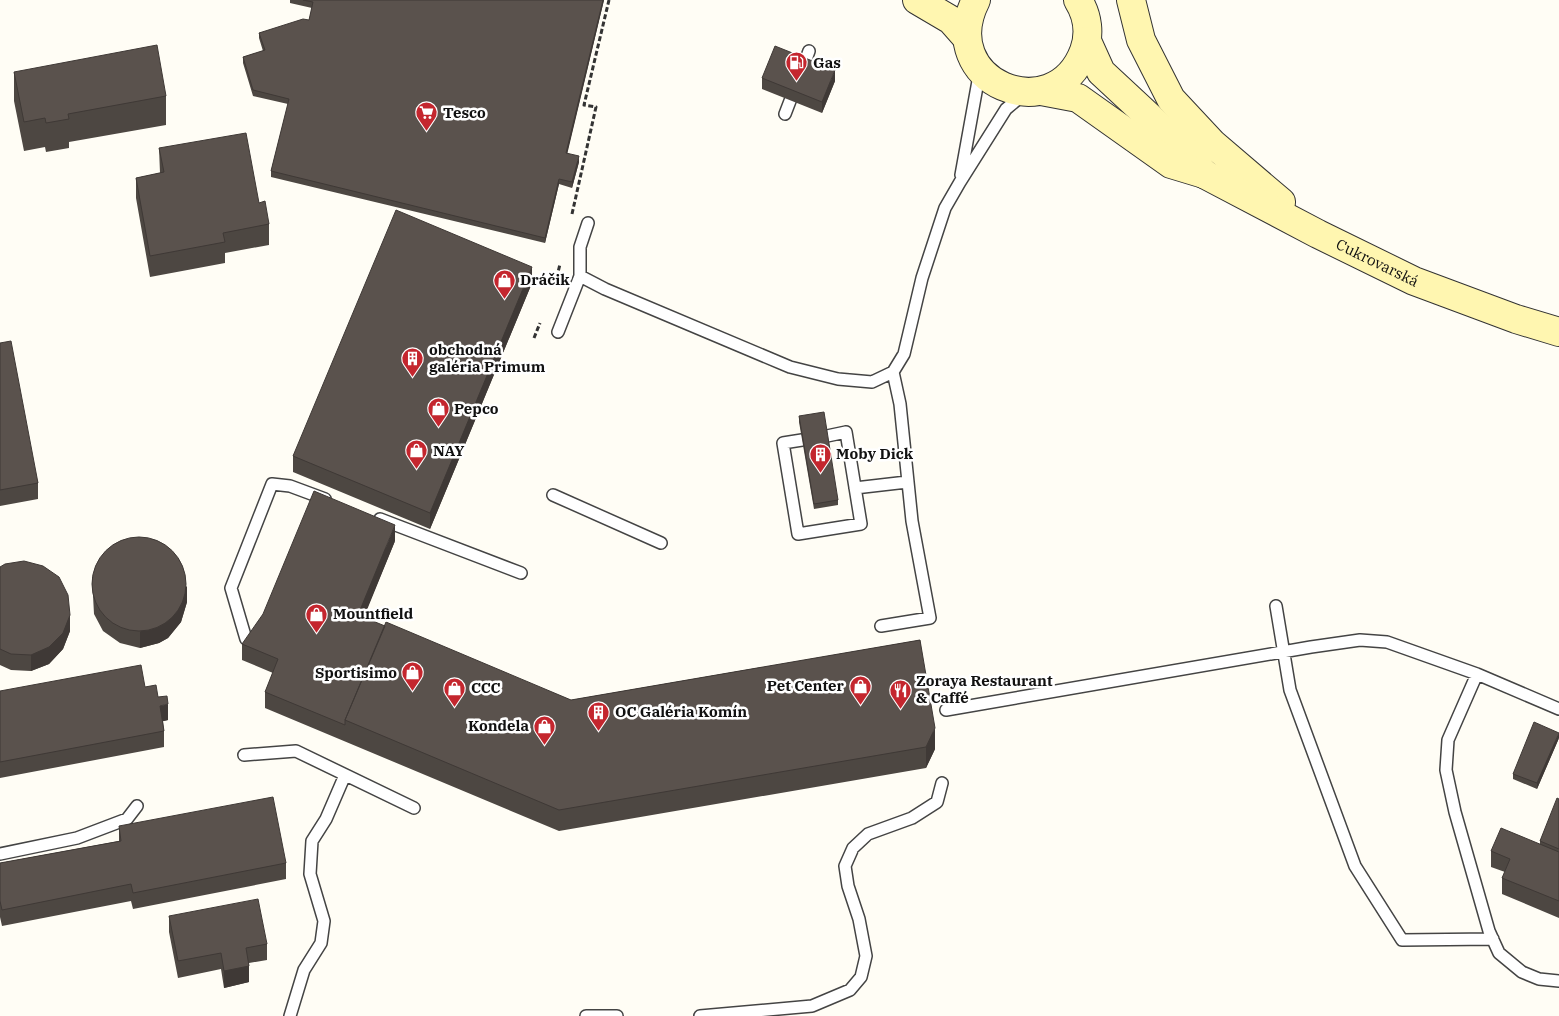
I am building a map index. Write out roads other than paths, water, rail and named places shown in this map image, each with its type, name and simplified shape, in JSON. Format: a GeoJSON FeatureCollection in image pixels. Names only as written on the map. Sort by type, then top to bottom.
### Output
{"type":"FeatureCollection","features":[{"type":"Feature","properties":{"kind":"main road","name":"Cukrovarská"},"geometry":{"type":"LineString","coordinates":[[917,0],[951,20],[966,37]]}},
{"type":"Feature","properties":{"kind":"main road","name":"Cukrovarská"},"geometry":{"type":"LineString","coordinates":[[976,0],[968,18],[966,37],[971,55],[980,70],[993,82],[1008,90],[1033,91],[1078,98],[1171,164],[1204,174],[1318,234],[1414,281],[1516,319],[1559,332]]}},
{"type":"Feature","properties":{"kind":"main road","name":"Cukrovarská"},"geometry":{"type":"LineString","coordinates":[[1033,91],[1063,81],[1079,64],[1087,41],[1087,24],[1083,8],[1078,0]]}},
{"type":"Feature","properties":{"kind":"main road"},"geometry":{"type":"LineString","coordinates":[[1131,0],[1141,40],[1171,99],[1213,144],[1318,234]]}},
{"type":"Feature","properties":{"kind":"main road","name":"Cukrovarská"},"geometry":{"type":"LineString","coordinates":[[1087,41],[1102,72],[1186,151],[1204,174]]}},
{"type":"Feature","properties":{"kind":"lane"},"geometry":{"type":"LineString","coordinates":[[785,114],[809,51]]}},
{"type":"Feature","properties":{"kind":"lane"},"geometry":{"type":"LineString","coordinates":[[960,182],[980,70]]}},
{"type":"Feature","properties":{"kind":"lane"},"geometry":{"type":"LineString","coordinates":[[580,276],[604,289],[790,367],[838,379],[872,382],[893,372],[904,354],[922,278],[945,208],[1006,109],[1033,91]]}},
{"type":"Feature","properties":{"kind":"lane"},"geometry":{"type":"LineString","coordinates":[[558,332],[580,276],[580,247],[588,223]]}},
{"type":"Feature","properties":{"kind":"lane"},"geometry":{"type":"LineString","coordinates":[[881,626],[930,618],[912,521],[900,404],[893,372]]}},
{"type":"Feature","properties":{"kind":"lane"},"geometry":{"type":"LineString","coordinates":[[802,440],[783,443],[798,534],[861,524],[846,432],[827,436]]}},
{"type":"Feature","properties":{"kind":"lane"},"geometry":{"type":"LineString","coordinates":[[855,488],[907,482]]}},
{"type":"Feature","properties":{"kind":"lane"},"geometry":{"type":"LineString","coordinates":[[246,639],[231,588],[272,484],[290,486],[336,503]]}},
{"type":"Feature","properties":{"kind":"lane"},"geometry":{"type":"LineString","coordinates":[[553,495],[660,543]]}},
{"type":"Feature","properties":{"kind":"lane"},"geometry":{"type":"LineString","coordinates":[[373,517],[522,573]]}},
{"type":"Feature","properties":{"kind":"lane"},"geometry":{"type":"LineString","coordinates":[[1276,606],[1290,690],[1355,866],[1402,940],[1493,939]]}},
{"type":"Feature","properties":{"kind":"lane"},"geometry":{"type":"LineString","coordinates":[[946,710],[1284,651],[1360,640],[1387,642],[1477,674],[1559,709]]}},
{"type":"Feature","properties":{"kind":"lane"},"geometry":{"type":"LineString","coordinates":[[1477,674],[1448,740],[1446,770],[1455,812],[1489,931],[1499,953],[1522,972],[1538,979],[1559,982]]}},
{"type":"Feature","properties":{"kind":"lane"},"geometry":{"type":"LineString","coordinates":[[244,755],[296,751],[414,808]]}},
{"type":"Feature","properties":{"kind":"lane"},"geometry":{"type":"LineString","coordinates":[[290,1016],[304,970],[321,943],[324,921],[310,874],[312,841],[326,819],[345,775]]}},
{"type":"Feature","properties":{"kind":"lane"},"geometry":{"type":"LineString","coordinates":[[700,1016],[812,1006],[850,990],[862,977],[866,956],[860,920],[847,880],[845,866],[853,848],[868,834],[912,818],[937,802],[942,783]]}},
{"type":"Feature","properties":{"kind":"lane"},"geometry":{"type":"LineString","coordinates":[[0,854],[77,838],[126,819],[137,806]]}},
{"type":"Feature","properties":{"kind":"lane"},"geometry":{"type":"LineString","coordinates":[[586,1016],[617,1016]]}},
{"type":"Feature","properties":{"kind":"place","name":"Gas"},"geometry":{"type":"Point","coordinates":[797,82]}},
{"type":"Feature","properties":{"kind":"place","name":"Tesco"},"geometry":{"type":"Point","coordinates":[427,132]}},
{"type":"Feature","properties":{"kind":"place","name":"Dráčik"},"geometry":{"type":"Point","coordinates":[504,299]}},
{"type":"Feature","properties":{"kind":"place","name":"obchodná galéria Primum"},"geometry":{"type":"Point","coordinates":[413,378]}},
{"type":"Feature","properties":{"kind":"place","name":"Pepco"},"geometry":{"type":"Point","coordinates":[438,428]}},
{"type":"Feature","properties":{"kind":"place","name":"NAY"},"geometry":{"type":"Point","coordinates":[417,470]}},
{"type":"Feature","properties":{"kind":"place","name":"Moby Dick"},"geometry":{"type":"Point","coordinates":[820,473]}},
{"type":"Feature","properties":{"kind":"place","name":"Mountfield"},"geometry":{"type":"Point","coordinates":[317,633]}},
{"type":"Feature","properties":{"kind":"place","name":"Sportisimo"},"geometry":{"type":"Point","coordinates":[413,692]}},
{"type":"Feature","properties":{"kind":"place","name":"Pet Center"},"geometry":{"type":"Point","coordinates":[860,705]}},
{"type":"Feature","properties":{"kind":"place","name":"CCC"},"geometry":{"type":"Point","coordinates":[455,707]}},
{"type":"Feature","properties":{"kind":"place","name":"Zoraya Restaurant & Caffé"},"geometry":{"type":"Point","coordinates":[900,709]}},
{"type":"Feature","properties":{"kind":"place","name":"OC Galéria Komín"},"geometry":{"type":"Point","coordinates":[599,731]}},
{"type":"Feature","properties":{"kind":"place","name":"Kondela"},"geometry":{"type":"Point","coordinates":[545,745]}}]}
